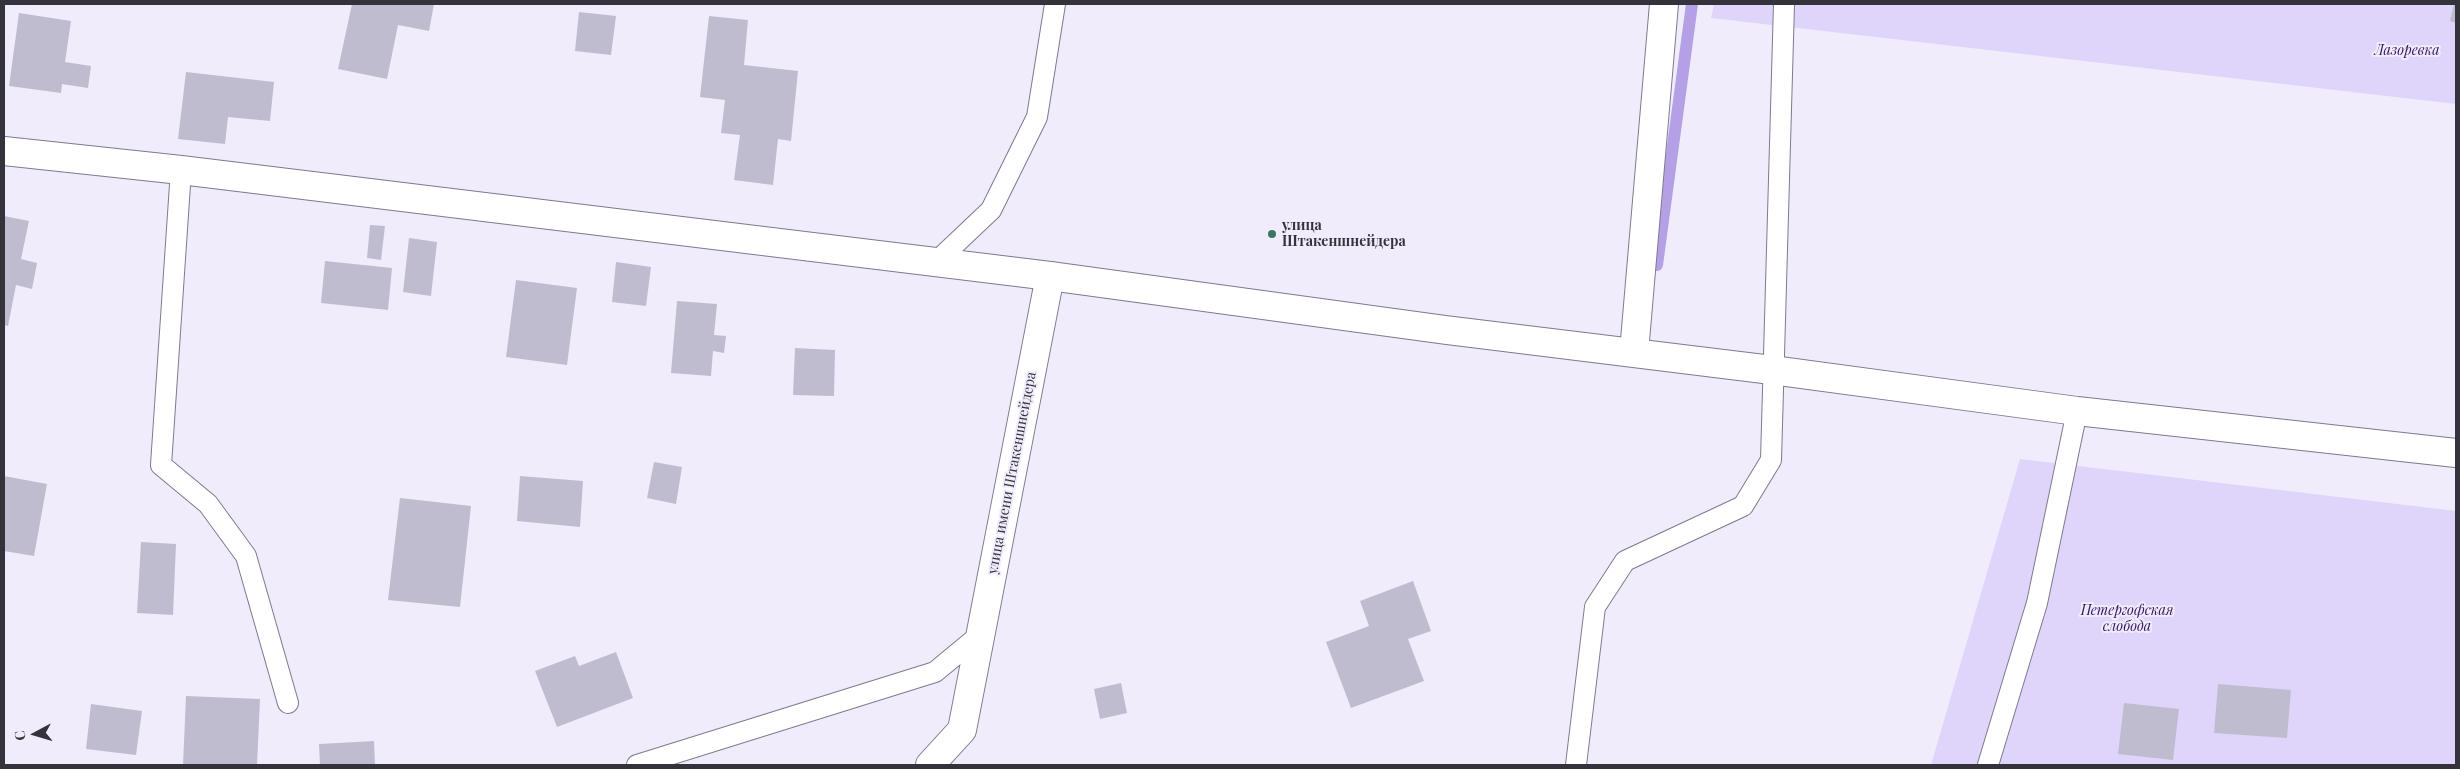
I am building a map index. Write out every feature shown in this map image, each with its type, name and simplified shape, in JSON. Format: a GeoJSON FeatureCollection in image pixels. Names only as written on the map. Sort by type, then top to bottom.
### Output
{"type":"FeatureCollection","features":[{"type":"Feature","properties":{"kind":"street"},"geometry":{"type":"LineString","coordinates":[[1634,352],[1664,4]]}},
{"type":"Feature","properties":{"kind":"street"},"geometry":{"type":"LineString","coordinates":[[4,151],[181,170],[1050,276],[1446,330],[1634,352],[2077,411],[2456,453]]}},
{"type":"Feature","properties":{"kind":"street","name":"улица имени Штакеншнейдера"},"geometry":{"type":"LineString","coordinates":[[930,765],[962,730],[1050,276]]}},
{"type":"Feature","properties":{"kind":"lane"},"geometry":{"type":"LineString","coordinates":[[935,263],[991,210],[1036,117],[1055,4]]}},
{"type":"Feature","properties":{"kind":"lane"},"geometry":{"type":"LineString","coordinates":[[1576,765],[1595,607],[1625,561],[1744,506],[1771,460],[1772,370],[1784,4]]}},
{"type":"Feature","properties":{"kind":"lane"},"geometry":{"type":"LineString","coordinates":[[181,170],[161,465],[208,504],[246,556],[288,703]]}},
{"type":"Feature","properties":{"kind":"lane"},"geometry":{"type":"LineString","coordinates":[[1988,765],[2037,603],[2077,411]]}},
{"type":"Feature","properties":{"kind":"lane"},"geometry":{"type":"LineString","coordinates":[[637,765],[935,672],[981,634]]}},
{"type":"Feature","properties":{"kind":"green space","name":"Лазоревка"},"geometry":{"type":"Polygon","coordinates":[[[1714,4],[2456,4],[2456,104],[1711,18],[1714,4]]]}},
{"type":"Feature","properties":{"kind":"green space","name":"Петергофская слобода"},"geometry":{"type":"Polygon","coordinates":[[[2020,459],[2456,511],[2456,765],[1931,765],[2020,459]]]}},
{"type":"Feature","properties":{"kind":"building"},"geometry":{"type":"Polygon","coordinates":[[[352,4],[434,4],[429,31],[398,25],[387,79],[338,69],[352,4]]]}},
{"type":"Feature","properties":{"kind":"building"},"geometry":{"type":"Polygon","coordinates":[[[2454,4],[2456,4],[2456,23],[2450,21],[2454,4]]]}},
{"type":"Feature","properties":{"kind":"building"},"geometry":{"type":"Polygon","coordinates":[[[579,12],[616,16],[611,55],[575,51],[579,12]]]}},
{"type":"Feature","properties":{"kind":"building"},"geometry":{"type":"Polygon","coordinates":[[[19,13],[71,21],[65,62],[91,66],[88,88],[62,84],[61,93],[9,86],[19,13]]]}},
{"type":"Feature","properties":{"kind":"building"},"geometry":{"type":"Polygon","coordinates":[[[709,16],[748,20],[744,65],[798,71],[791,141],[778,139],[773,185],[734,180],[740,135],[721,133],[725,100],[700,97],[709,16]]]}},
{"type":"Feature","properties":{"kind":"building"},"geometry":{"type":"Polygon","coordinates":[[[186,72],[274,82],[270,121],[228,117],[225,144],[178,139],[186,72]]]}},
{"type":"Feature","properties":{"kind":"building"},"geometry":{"type":"Polygon","coordinates":[[[4,216],[29,221],[21,259],[37,263],[32,289],[16,285],[8,326],[4,325],[4,216]]]}},
{"type":"Feature","properties":{"kind":"building"},"geometry":{"type":"Polygon","coordinates":[[[370,225],[385,226],[381,260],[367,258],[370,225]]]}},
{"type":"Feature","properties":{"kind":"building"},"geometry":{"type":"Polygon","coordinates":[[[409,238],[437,242],[431,296],[403,292],[409,238]]]}},
{"type":"Feature","properties":{"kind":"building"},"geometry":{"type":"Polygon","coordinates":[[[325,261],[392,268],[388,310],[321,303],[325,261]]]}},
{"type":"Feature","properties":{"kind":"building"},"geometry":{"type":"Polygon","coordinates":[[[616,262],[651,267],[646,306],[612,302],[616,262]]]}},
{"type":"Feature","properties":{"kind":"building"},"geometry":{"type":"Polygon","coordinates":[[[516,280],[577,288],[567,365],[506,357],[516,280]]]}},
{"type":"Feature","properties":{"kind":"building"},"geometry":{"type":"Polygon","coordinates":[[[677,301],[717,304],[714,335],[726,336],[724,353],[713,351],[711,376],[671,373],[677,301]]]}},
{"type":"Feature","properties":{"kind":"building"},"geometry":{"type":"Polygon","coordinates":[[[795,348],[835,350],[834,396],[793,395],[795,348]]]}},
{"type":"Feature","properties":{"kind":"building"},"geometry":{"type":"Polygon","coordinates":[[[654,462],[682,467],[676,504],[647,498],[654,462]]]}},
{"type":"Feature","properties":{"kind":"building"},"geometry":{"type":"Polygon","coordinates":[[[4,476],[47,484],[34,556],[4,551],[4,476]]]}},
{"type":"Feature","properties":{"kind":"building"},"geometry":{"type":"Polygon","coordinates":[[[520,476],[583,481],[580,527],[517,521],[520,476]]]}},
{"type":"Feature","properties":{"kind":"building"},"geometry":{"type":"Polygon","coordinates":[[[400,498],[471,506],[460,607],[388,600],[400,498]]]}},
{"type":"Feature","properties":{"kind":"building"},"geometry":{"type":"Polygon","coordinates":[[[141,542],[176,544],[173,615],[137,613],[141,542]]]}},
{"type":"Feature","properties":{"kind":"building"},"geometry":{"type":"Polygon","coordinates":[[[1413,581],[1431,631],[1408,639],[1424,681],[1351,708],[1326,642],[1369,626],[1360,601],[1413,581]]]}},
{"type":"Feature","properties":{"kind":"building"},"geometry":{"type":"Polygon","coordinates":[[[616,652],[633,698],[557,727],[535,671],[575,656],[579,666],[616,652]]]}},
{"type":"Feature","properties":{"kind":"building"},"geometry":{"type":"Polygon","coordinates":[[[1121,683],[1127,713],[1100,719],[1094,689],[1121,683]]]}},
{"type":"Feature","properties":{"kind":"building"},"geometry":{"type":"Polygon","coordinates":[[[2218,684],[2291,690],[2287,738],[2214,733],[2218,684]]]}},
{"type":"Feature","properties":{"kind":"building"},"geometry":{"type":"Polygon","coordinates":[[[186,696],[260,699],[257,765],[183,765],[186,696]]]}},
{"type":"Feature","properties":{"kind":"building"},"geometry":{"type":"Polygon","coordinates":[[[2124,703],[2179,709],[2173,760],[2118,754],[2124,703]]]}},
{"type":"Feature","properties":{"kind":"building"},"geometry":{"type":"Polygon","coordinates":[[[91,704],[142,711],[136,755],[86,749],[91,704]]]}},
{"type":"Feature","properties":{"kind":"building"},"geometry":{"type":"Polygon","coordinates":[[[374,741],[375,765],[320,765],[319,744],[374,741]]]}},
{"type":"Feature","properties":{"kind":"waterway"},"geometry":{"type":"LineString","coordinates":[[1657,265],[1692,4]]}},
{"type":"Feature","properties":{"kind":"place","name":"улица Штакеншнейдера"},"geometry":{"type":"Point","coordinates":[1272,234]}}]}
